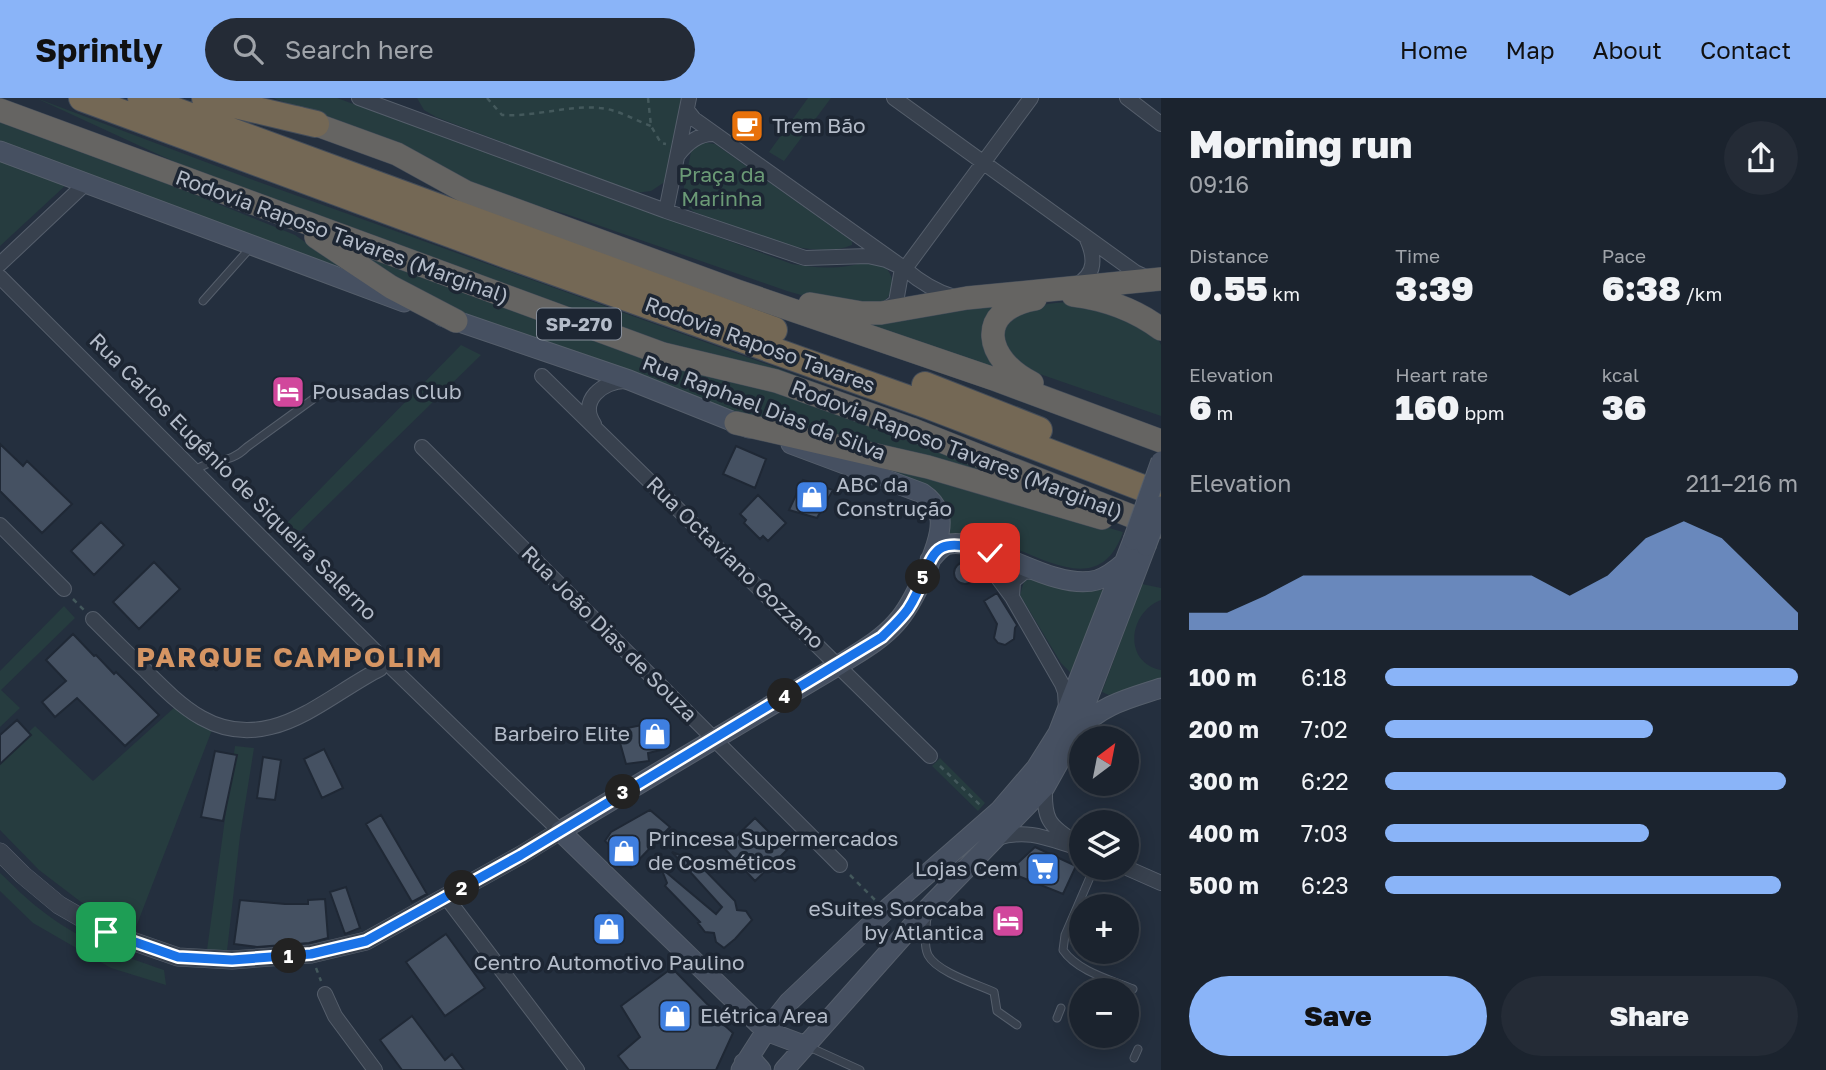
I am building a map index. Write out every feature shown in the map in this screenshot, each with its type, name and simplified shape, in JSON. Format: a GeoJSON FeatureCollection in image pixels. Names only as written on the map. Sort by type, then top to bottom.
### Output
{"type":"FeatureCollection","features":[{"type":"Feature","properties":{"kind":"highway","name":"Rodovia Raposo Tavares"},"geometry":{"type":"LineString","coordinates":[[82,98],[512,257],[830,370],[1161,495]]}},
{"type":"Feature","properties":{"kind":"highway","name":"Rodovia Raposo Tavares"},"geometry":{"type":"LineString","coordinates":[[141,98],[976,404],[1161,478]]}},
{"type":"Feature","properties":{"kind":"highway"},"geometry":{"type":"LineString","coordinates":[[205,98],[316,124]]}},
{"type":"Feature","properties":{"kind":"highway"},"geometry":{"type":"LineString","coordinates":[[246,98],[397,154],[466,192],[737,291],[1156,438]]}},
{"type":"Feature","properties":{"kind":"highway","name":"Rodovia Raposo Tavares (Marginal)"},"geometry":{"type":"LineString","coordinates":[[0,110],[663,354],[776,382],[911,429],[1161,528]]}},
{"type":"Feature","properties":{"kind":"highway"},"geometry":{"type":"LineString","coordinates":[[251,204],[326,243],[401,293],[456,321]]}},
{"type":"Feature","properties":{"kind":"highway"},"geometry":{"type":"LineString","coordinates":[[618,247],[813,305],[862,313],[881,313],[967,298],[1157,279]]}},
{"type":"Feature","properties":{"kind":"highway"},"geometry":{"type":"LineString","coordinates":[[1114,423],[1011,371],[1002,362],[992,343],[999,318],[1008,309],[1022,302],[1073,295],[1122,306],[1145,316],[1161,329]]}},
{"type":"Feature","properties":{"kind":"highway"},"geometry":{"type":"LineString","coordinates":[[736,423],[928,467],[1147,541]]}},
{"type":"Feature","properties":{"kind":"main road","name":"Rua Raphael Dias da Silva"},"geometry":{"type":"LineString","coordinates":[[0,151],[251,247],[629,380],[927,496],[936,507],[940,523],[930,560],[909,608],[882,637],[560,831]]}},
{"type":"Feature","properties":{"kind":"main road"},"geometry":{"type":"LineString","coordinates":[[930,560],[942,547],[962,544],[1035,571],[1086,582],[1098,580],[1125,563],[1147,541],[1161,461]]}},
{"type":"Feature","properties":{"kind":"main road"},"geometry":{"type":"LineString","coordinates":[[749,1068],[766,1031],[789,1002],[992,817],[1036,768],[1058,733],[1066,710],[1161,506]]}},
{"type":"Feature","properties":{"kind":"main road"},"geometry":{"type":"LineString","coordinates":[[1077,726],[1113,612],[1125,563]]}},
{"type":"Feature","properties":{"kind":"main road"},"geometry":{"type":"LineString","coordinates":[[1081,726],[1106,708],[1161,688]]}},
{"type":"Feature","properties":{"kind":"main road"},"geometry":{"type":"LineString","coordinates":[[784,1070],[928,908],[1045,787],[1069,744]]}},
{"type":"Feature","properties":{"kind":"main road"},"geometry":{"type":"LineString","coordinates":[[582,852],[577,840],[577,830],[589,812]]}},
{"type":"Feature","properties":{"kind":"main road","name":"Rua Carlos Eugênio de Siqueira Salerno"},"geometry":{"type":"LineString","coordinates":[[560,831],[766,1031]]}},
{"type":"Feature","properties":{"kind":"main road"},"geometry":{"type":"LineString","coordinates":[[766,1031],[788,1032],[803,1029],[817,1025],[837,1013]]}},
{"type":"Feature","properties":{"kind":"main road"},"geometry":{"type":"LineString","coordinates":[[766,1031],[806,1046]]}},
{"type":"Feature","properties":{"kind":"street"},"geometry":{"type":"LineString","coordinates":[[359,98],[395,104],[666,211],[805,258],[878,257],[905,269]]}},
{"type":"Feature","properties":{"kind":"street"},"geometry":{"type":"LineString","coordinates":[[894,98],[1135,272],[1157,279]]}},
{"type":"Feature","properties":{"kind":"street"},"geometry":{"type":"LineString","coordinates":[[881,313],[896,302],[901,274],[1031,98]]}},
{"type":"Feature","properties":{"kind":"street"},"geometry":{"type":"LineString","coordinates":[[1127,98],[1161,124]]}},
{"type":"Feature","properties":{"kind":"street"},"geometry":{"type":"LineString","coordinates":[[666,211],[688,104]]}},
{"type":"Feature","properties":{"kind":"street"},"geometry":{"type":"LineString","coordinates":[[688,104],[694,119],[931,289],[967,298]]}},
{"type":"Feature","properties":{"kind":"street"},"geometry":{"type":"LineString","coordinates":[[678,151],[697,138],[709,133],[715,134]]}},
{"type":"Feature","properties":{"kind":"street"},"geometry":{"type":"LineString","coordinates":[[0,264],[85,184]]}},
{"type":"Feature","properties":{"kind":"street"},"geometry":{"type":"LineString","coordinates":[[1074,286],[1086,279],[1093,261],[1093,254],[1085,236]]}},
{"type":"Feature","properties":{"kind":"street"},"geometry":{"type":"LineString","coordinates":[[845,257],[863,250],[860,238]]}},
{"type":"Feature","properties":{"kind":"street","name":"Rua Carlos Eugênio de Siqueira Salerno"},"geometry":{"type":"LineString","coordinates":[[0,277],[382,658],[560,831]]}},
{"type":"Feature","properties":{"kind":"street","name":"Rua Octaviano Gozzano"},"geometry":{"type":"LineString","coordinates":[[542,376],[930,756]]}},
{"type":"Feature","properties":{"kind":"street"},"geometry":{"type":"LineString","coordinates":[[597,428],[588,411],[595,393],[610,382],[629,380]]}},
{"type":"Feature","properties":{"kind":"street","name":"Rua João Dias de Souza"},"geometry":{"type":"LineString","coordinates":[[422,447],[840,865]]}},
{"type":"Feature","properties":{"kind":"street"},"geometry":{"type":"LineString","coordinates":[[0,525],[64,589]]}},
{"type":"Feature","properties":{"kind":"street"},"geometry":{"type":"LineString","coordinates":[[1035,571],[1002,578],[1062,684],[1066,710]]}},
{"type":"Feature","properties":{"kind":"street"},"geometry":{"type":"LineString","coordinates":[[93,619],[195,716],[232,729],[272,727],[309,711],[355,681],[380,670],[382,658]]}},
{"type":"Feature","properties":{"kind":"street"},"geometry":{"type":"LineString","coordinates":[[1045,787],[1044,807],[1048,821],[1069,839]]}},
{"type":"Feature","properties":{"kind":"street"},"geometry":{"type":"LineString","coordinates":[[0,852],[59,905],[106,932],[178,957],[232,960],[311,954],[366,941],[560,831]]}},
{"type":"Feature","properties":{"kind":"street"},"geometry":{"type":"LineString","coordinates":[[997,838],[1010,834],[1033,834],[1069,844]]}},
{"type":"Feature","properties":{"kind":"street"},"geometry":{"type":"LineString","coordinates":[[1139,874],[1161,883]]}},
{"type":"Feature","properties":{"kind":"street"},"geometry":{"type":"LineString","coordinates":[[446,897],[577,1070]]}},
{"type":"Feature","properties":{"kind":"street"},"geometry":{"type":"LineString","coordinates":[[325,994],[335,1016],[375,1070]]}},
{"type":"Feature","properties":{"kind":"lane"},"geometry":{"type":"LineString","coordinates":[[203,301],[251,247]]}},
{"type":"Feature","properties":{"kind":"lane"},"geometry":{"type":"LineString","coordinates":[[193,471],[205,462],[236,458],[320,394]]}},
{"type":"Feature","properties":{"kind":"lane"},"geometry":{"type":"LineString","coordinates":[[1089,880],[1065,935],[1063,950],[1067,956],[1107,978]]}},
{"type":"Feature","properties":{"kind":"lane"},"geometry":{"type":"LineString","coordinates":[[928,908],[925,936],[927,953],[936,966],[994,992],[997,1011],[1017,1025]]}},
{"type":"Feature","properties":{"kind":"lane"},"geometry":{"type":"LineString","coordinates":[[1057,1018],[1061,1008]]}},
{"type":"Feature","properties":{"kind":"lane"},"geometry":{"type":"LineString","coordinates":[[806,1046],[860,1070]]}},
{"type":"Feature","properties":{"kind":"lane"},"geometry":{"type":"LineString","coordinates":[[1134,1058],[1138,1049]]}},
{"type":"Feature","properties":{"kind":"path"},"geometry":{"type":"LineString","coordinates":[[487,98],[502,115],[522,116],[560,109],[602,108],[651,126]]}},
{"type":"Feature","properties":{"kind":"path"},"geometry":{"type":"LineString","coordinates":[[648,98],[651,126],[661,143],[678,151]]}},
{"type":"Feature","properties":{"kind":"path"},"geometry":{"type":"LineString","coordinates":[[64,589],[93,619]]}},
{"type":"Feature","properties":{"kind":"path"},"geometry":{"type":"LineString","coordinates":[[930,756],[992,817]]}},
{"type":"Feature","properties":{"kind":"path"},"geometry":{"type":"LineString","coordinates":[[840,865],[886,911]]}},
{"type":"Feature","properties":{"kind":"path"},"geometry":{"type":"LineString","coordinates":[[311,954],[325,994]]}},
{"type":"Feature","properties":{"kind":"green space"},"geometry":{"type":"Polygon","coordinates":[[[36,98],[973,442],[630,336],[190,169],[36,98]]]}},
{"type":"Feature","properties":{"kind":"green space"},"geometry":{"type":"Polygon","coordinates":[[[273,98],[337,98],[792,264],[833,267],[875,262],[887,269],[891,275],[892,288],[886,300],[880,304],[826,302],[787,291],[566,214],[495,194],[356,129],[273,98]]]}},
{"type":"Feature","properties":{"kind":"green space"},"geometry":{"type":"Polygon","coordinates":[[[417,98],[681,98],[666,181],[651,191],[635,193],[436,117],[424,110],[417,98]]]}},
{"type":"Feature","properties":{"kind":"green space"},"geometry":{"type":"Polygon","coordinates":[[[808,98],[831,98],[784,161],[769,152],[808,98]]]}},
{"type":"Feature","properties":{"kind":"green space"},"geometry":{"type":"Polygon","coordinates":[[[0,116],[295,235],[352,275],[0,141],[0,116]]]}},
{"type":"Feature","properties":{"kind":"green space","name":"Praça da Marinha"},"geometry":{"type":"Polygon","coordinates":[[[702,142],[715,144],[852,241],[852,245],[816,250],[795,246],[751,234],[694,212],[682,196],[691,152],[702,142]]]}},
{"type":"Feature","properties":{"kind":"green space"},"geometry":{"type":"Polygon","coordinates":[[[0,158],[67,184],[0,246],[0,158]]]}},
{"type":"Feature","properties":{"kind":"green space"},"geometry":{"type":"Polygon","coordinates":[[[369,258],[661,361],[777,391],[1005,475],[1009,479],[719,411],[433,306],[364,259],[369,258]]]}},
{"type":"Feature","properties":{"kind":"green space"},"geometry":{"type":"Polygon","coordinates":[[[1081,301],[1126,316],[1148,328],[1156,336],[1161,345],[1161,416],[1034,372],[1008,355],[1001,335],[1017,316],[1035,307],[1081,301]]]}},
{"type":"Feature","properties":{"kind":"green space"},"geometry":{"type":"Polygon","coordinates":[[[1000,305],[994,369],[853,325],[1000,305]]]}},
{"type":"Feature","properties":{"kind":"green space"},"geometry":{"type":"Polygon","coordinates":[[[461,345],[481,355],[301,531],[283,527],[461,345]]]}},
{"type":"Feature","properties":{"kind":"green space"},"geometry":{"type":"Polygon","coordinates":[[[861,457],[1123,532],[1109,557],[1090,568],[1068,567],[993,540],[969,535],[947,538],[947,515],[862,461],[861,457]]]}},
{"type":"Feature","properties":{"kind":"green space"},"geometry":{"type":"Polygon","coordinates":[[[1032,579],[1068,591],[1102,590],[1103,594],[1073,671],[1070,672],[1061,663],[1020,595],[1024,581],[1032,579]]]}},
{"type":"Feature","properties":{"kind":"green space"},"geometry":{"type":"Polygon","coordinates":[[[1142,584],[1161,588],[1161,600],[1150,606],[1142,615],[1134,636],[1135,648],[1148,665],[1161,670],[1161,678],[1109,695],[1102,692],[1142,584]]]}},
{"type":"Feature","properties":{"kind":"green space"},"geometry":{"type":"Polygon","coordinates":[[[64,606],[75,618],[1,690],[20,708],[0,727],[0,671],[64,606]]]}},
{"type":"Feature","properties":{"kind":"green space"},"geometry":{"type":"Polygon","coordinates":[[[176,706],[212,730],[136,927],[81,902],[39,870],[0,830],[0,760],[35,726],[93,781],[176,706]]]}},
{"type":"Feature","properties":{"kind":"green space"},"geometry":{"type":"Polygon","coordinates":[[[235,746],[254,748],[240,836],[227,951],[207,950],[235,746]]]}},
{"type":"Feature","properties":{"kind":"green space"},"geometry":{"type":"Polygon","coordinates":[[[940,758],[985,803],[978,811],[932,766],[940,758]]]}},
{"type":"Feature","properties":{"kind":"green space"},"geometry":{"type":"Polygon","coordinates":[[[0,873],[35,906],[69,930],[115,952],[164,970],[166,985],[111,968],[33,923],[0,891],[0,873]]]}},
{"type":"Feature","properties":{"kind":"building"},"geometry":{"type":"Polygon","coordinates":[[[0,444],[23,466],[27,461],[72,504],[42,533],[0,491],[0,444]]]}},
{"type":"Feature","properties":{"kind":"building"},"geometry":{"type":"Polygon","coordinates":[[[736,446],[766,459],[755,488],[723,474],[736,446]]]}},
{"type":"Feature","properties":{"kind":"building","name":"ABC da Construção"},"geometry":{"type":"Polygon","coordinates":[[[803,480],[833,490],[817,518],[789,510],[803,480]]]}},
{"type":"Feature","properties":{"kind":"building"},"geometry":{"type":"Polygon","coordinates":[[[758,495],[786,523],[768,541],[763,536],[760,539],[744,523],[746,520],[740,514],[758,495]]]}},
{"type":"Feature","properties":{"kind":"building"},"geometry":{"type":"Polygon","coordinates":[[[101,522],[124,545],[94,575],[71,551],[101,522]]]}},
{"type":"Feature","properties":{"kind":"building"},"geometry":{"type":"Polygon","coordinates":[[[154,562],[180,589],[139,629],[113,602],[154,562]]]}},
{"type":"Feature","properties":{"kind":"building"},"geometry":{"type":"Polygon","coordinates":[[[965,562],[973,565],[976,573],[973,581],[965,584],[957,581],[954,573],[957,565],[965,562]]]}},
{"type":"Feature","properties":{"kind":"building"},"geometry":{"type":"Polygon","coordinates":[[[997,593],[1017,625],[1014,639],[1005,645],[994,638],[997,624],[984,601],[997,593]]]}},
{"type":"Feature","properties":{"kind":"building"},"geometry":{"type":"Polygon","coordinates":[[[73,634],[159,715],[125,746],[77,698],[55,717],[42,702],[66,681],[46,660],[73,634]]]}},
{"type":"Feature","properties":{"kind":"building"},"geometry":{"type":"Polygon","coordinates":[[[17,720],[31,735],[0,764],[0,735],[17,720]]]}},
{"type":"Feature","properties":{"kind":"building"},"geometry":{"type":"Polygon","coordinates":[[[642,725],[643,730],[657,728],[661,750],[648,753],[649,761],[626,764],[619,739],[627,737],[627,728],[642,725]]]}},
{"type":"Feature","properties":{"kind":"building"},"geometry":{"type":"Polygon","coordinates":[[[324,749],[343,788],[322,798],[304,759],[324,749]]]}},
{"type":"Feature","properties":{"kind":"building"},"geometry":{"type":"Polygon","coordinates":[[[215,751],[237,755],[223,821],[201,817],[215,751]]]}},
{"type":"Feature","properties":{"kind":"building"},"geometry":{"type":"Polygon","coordinates":[[[263,757],[281,760],[275,800],[257,798],[263,757]]]}},
{"type":"Feature","properties":{"kind":"building"},"geometry":{"type":"Polygon","coordinates":[[[650,810],[670,827],[631,868],[605,841],[611,832],[650,810]]]}},
{"type":"Feature","properties":{"kind":"building"},"geometry":{"type":"Polygon","coordinates":[[[381,815],[427,894],[412,902],[366,824],[381,815]]]}},
{"type":"Feature","properties":{"kind":"building"},"geometry":{"type":"Polygon","coordinates":[[[755,818],[787,850],[755,881],[724,848],[755,818]]]}},
{"type":"Feature","properties":{"kind":"building","name":"Lojas Cem"},"geometry":{"type":"Polygon","coordinates":[[[1035,847],[1069,863],[1070,880],[1063,894],[1008,872],[1035,847]]]}},
{"type":"Feature","properties":{"kind":"building"},"geometry":{"type":"Polygon","coordinates":[[[672,852],[693,858],[735,901],[737,910],[746,911],[752,920],[724,948],[716,942],[714,933],[705,932],[698,923],[700,922],[665,886],[667,883],[661,868],[716,914],[722,907],[672,852]]]}},
{"type":"Feature","properties":{"kind":"building"},"geometry":{"type":"Polygon","coordinates":[[[346,887],[360,928],[345,934],[330,892],[346,887]]]}},
{"type":"Feature","properties":{"kind":"building"},"geometry":{"type":"Polygon","coordinates":[[[325,899],[328,938],[309,943],[257,947],[234,944],[240,900],[308,904],[308,900],[325,899]]]}},
{"type":"Feature","properties":{"kind":"building","name":"Centro Automotivo Paulino"},"geometry":{"type":"Polygon","coordinates":[[[609,912],[624,933],[608,944],[594,925],[609,912]]]}},
{"type":"Feature","properties":{"kind":"building"},"geometry":{"type":"Polygon","coordinates":[[[446,934],[485,988],[445,1016],[406,962],[446,934]]]}},
{"type":"Feature","properties":{"kind":"building","name":"Elétrica Area"},"geometry":{"type":"Polygon","coordinates":[[[672,968],[707,1004],[715,1009],[720,1008],[723,1024],[733,1033],[716,1070],[629,1070],[618,1056],[640,1037],[621,1006],[672,968]]]}},
{"type":"Feature","properties":{"kind":"building"},"geometry":{"type":"Polygon","coordinates":[[[412,1016],[445,1060],[452,1054],[464,1070],[402,1070],[380,1040],[412,1016]]]}},
{"type":"Feature","properties":{"kind":"place","name":"Trem Bão"},"geometry":{"type":"Point","coordinates":[747,126]}},
{"type":"Feature","properties":{"kind":"place","name":"Pousadas Club"},"geometry":{"type":"Point","coordinates":[288,392]}},
{"type":"Feature","properties":{"kind":"place","name":"ABC da Construção"},"geometry":{"type":"Point","coordinates":[812,497]}},
{"type":"Feature","properties":{"kind":"place","name":"Barbeiro Elite"},"geometry":{"type":"Point","coordinates":[655,734]}},
{"type":"Feature","properties":{"kind":"place","name":"Princesa Supermercados de Cosméticos"},"geometry":{"type":"Point","coordinates":[624,851]}},
{"type":"Feature","properties":{"kind":"place","name":"Lojas Cem"},"geometry":{"type":"Point","coordinates":[1043,869]}},
{"type":"Feature","properties":{"kind":"place","name":"eSuites Sorocaba by Atlantica"},"geometry":{"type":"Point","coordinates":[1008,921]}},
{"type":"Feature","properties":{"kind":"place","name":"Centro Automotivo Paulino"},"geometry":{"type":"Point","coordinates":[609,929]}},
{"type":"Feature","properties":{"kind":"place","name":"Elétrica Area"},"geometry":{"type":"Point","coordinates":[675,1016]}},
{"type":"Feature","properties":{"kind":"district","name":"PARQUE CAMPOLIM"},"geometry":{"type":"Point","coordinates":[290,657]}},
{"type":"Feature","properties":{"kind":"route"},"geometry":{"type":"LineString","coordinates":[[106,932],[178,957],[232,960],[311,954],[366,941],[521,855],[882,637],[909,608],[930,560],[942,547],[962,544],[990,553]]}}]}
